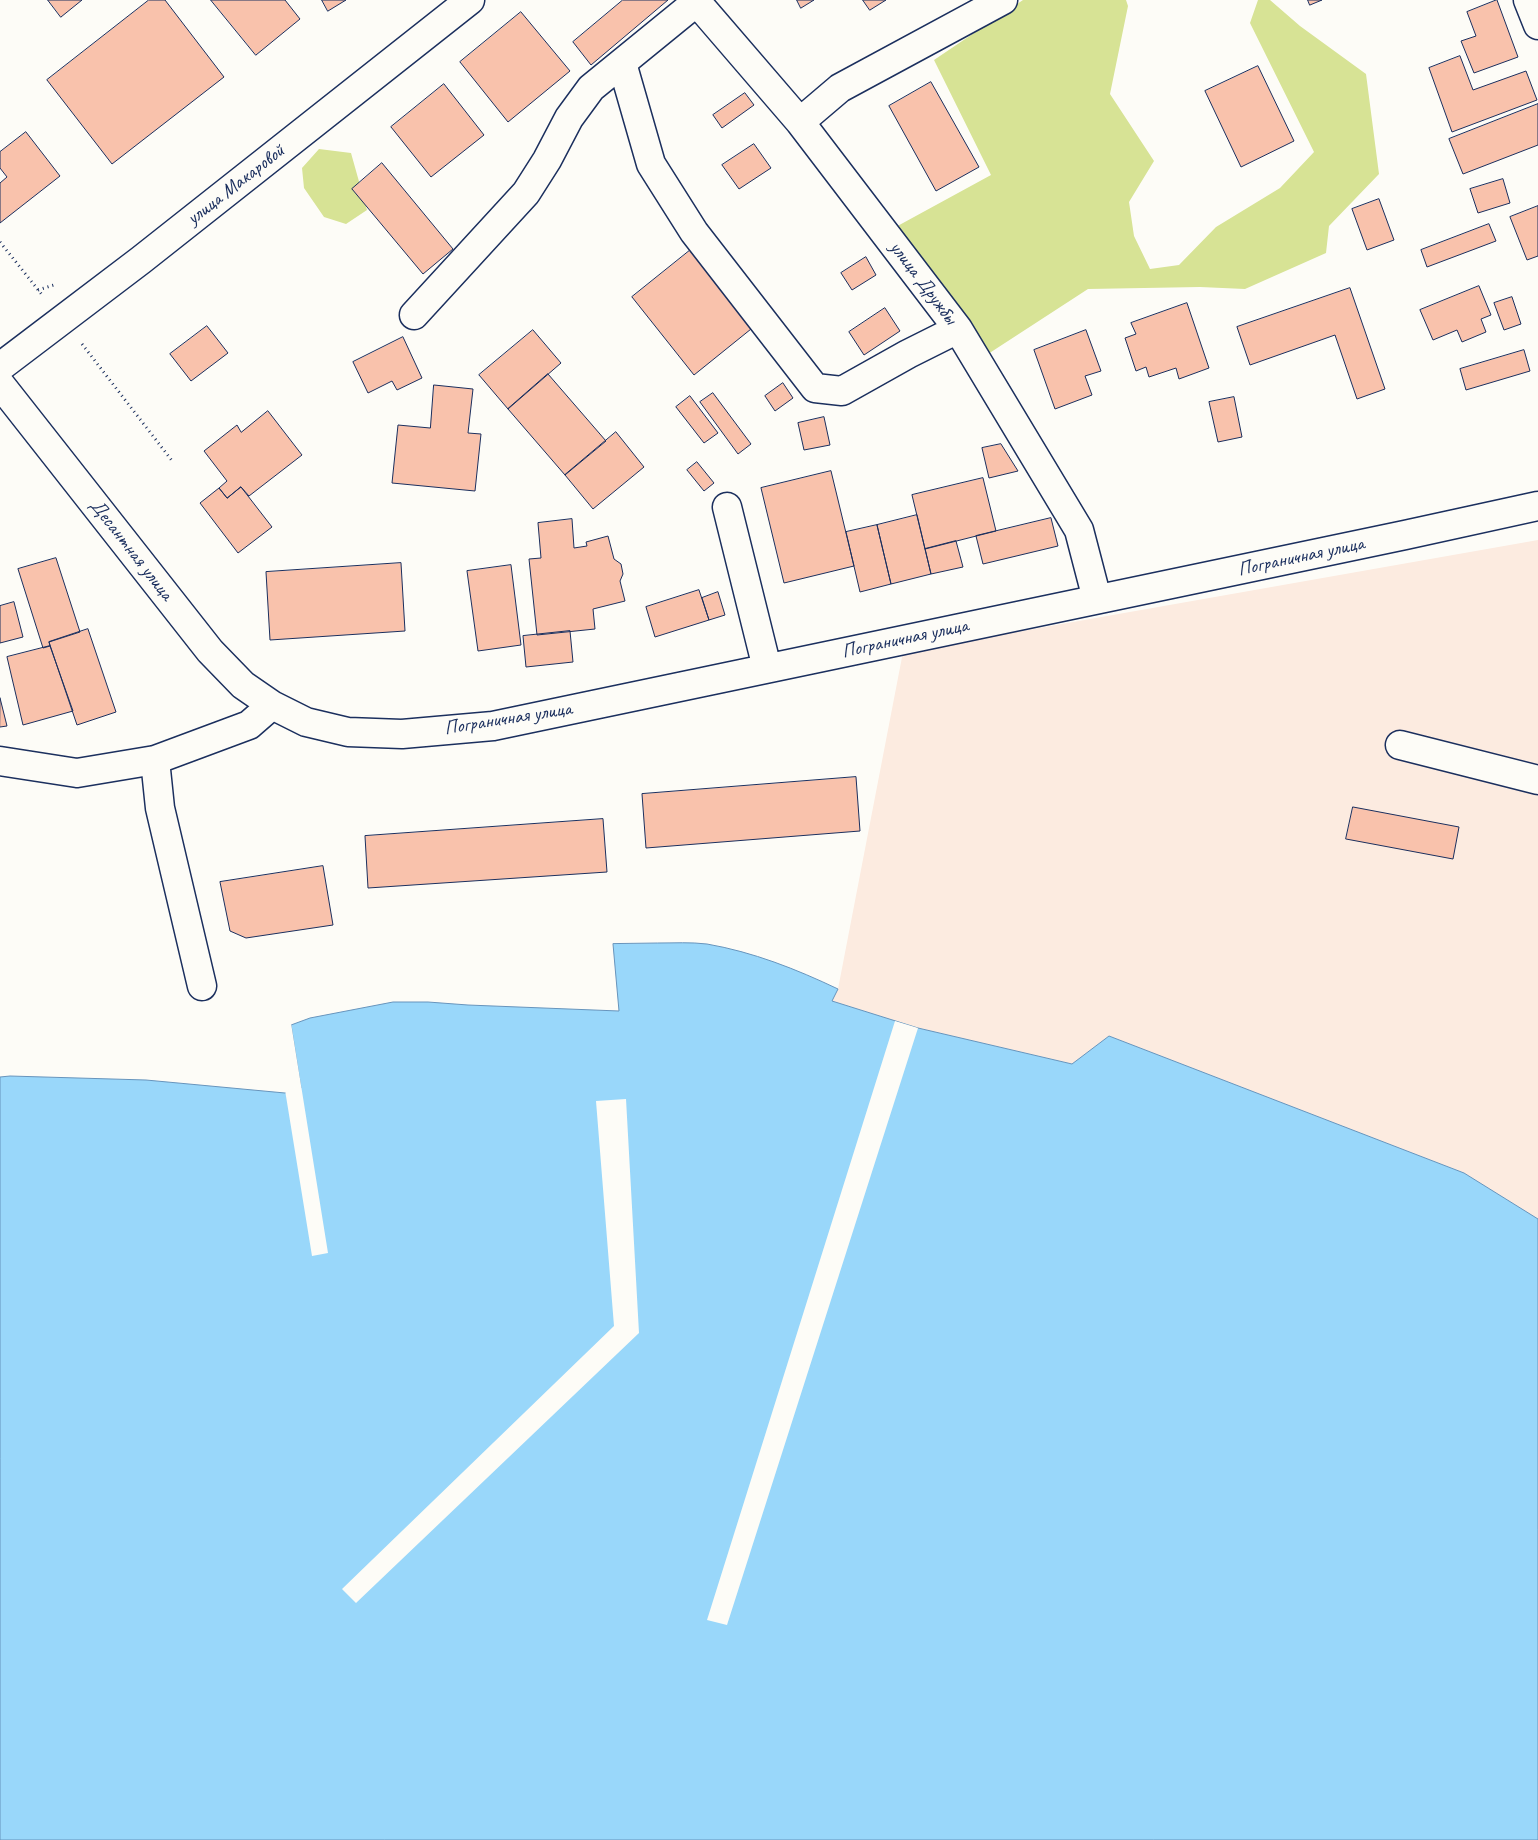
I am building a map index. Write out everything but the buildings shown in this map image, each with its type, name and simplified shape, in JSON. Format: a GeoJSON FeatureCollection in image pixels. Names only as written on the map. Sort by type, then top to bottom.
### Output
{"type":"FeatureCollection","features":[{"type":"Feature","properties":{"kind":"street","name":"улица Макаровой"},"geometry":{"type":"LineString","coordinates":[[0,367],[63,320],[470,0]]}},
{"type":"Feature","properties":{"kind":"street"},"geometry":{"type":"LineString","coordinates":[[414,315],[526,193],[547,160],[569,118],[591,88],[697,0]]}},
{"type":"Feature","properties":{"kind":"street","name":"улица Дружбы"},"geometry":{"type":"LineString","coordinates":[[697,0],[800,122],[958,329],[1079,530],[1097,599]]}},
{"type":"Feature","properties":{"kind":"street"},"geometry":{"type":"LineString","coordinates":[[800,122],[840,88],[1003,0]]}},
{"type":"Feature","properties":{"kind":"street"},"geometry":{"type":"LineString","coordinates":[[1528,0],[1538,25]]}},
{"type":"Feature","properties":{"kind":"street"},"geometry":{"type":"LineString","coordinates":[[622,63],[651,164],[694,232],[815,388],[842,391],[908,354],[958,329]]}},
{"type":"Feature","properties":{"kind":"street","name":"Десантная улица"},"geometry":{"type":"LineString","coordinates":[[0,384],[210,651],[243,685],[272,705]]}},
{"type":"Feature","properties":{"kind":"street","name":"Пограничная улица"},"geometry":{"type":"LineString","coordinates":[[272,705],[306,722],[348,732],[402,734],[493,726],[1405,536],[1538,506]]}},
{"type":"Feature","properties":{"kind":"street"},"geometry":{"type":"LineString","coordinates":[[727,507],[767,668]]}},
{"type":"Feature","properties":{"kind":"street"},"geometry":{"type":"LineString","coordinates":[[0,761],[77,773],[155,760],[249,724],[272,705]]}},
{"type":"Feature","properties":{"kind":"street"},"geometry":{"type":"LineString","coordinates":[[1400,745],[1538,780]]}},
{"type":"Feature","properties":{"kind":"street"},"geometry":{"type":"LineString","coordinates":[[155,760],[160,808],[202,986]]}},
{"type":"Feature","properties":{"kind":"path"},"geometry":{"type":"LineString","coordinates":[[0,242],[173,462]]}},
{"type":"Feature","properties":{"kind":"shaded area"},"geometry":{"type":"Polygon","coordinates":[[[1538,540],[1538,1219],[1464,1173],[1109,1036],[1073,1064],[918,1028],[832,1001],[838,989],[903,652],[1538,540]]]}},
{"type":"Feature","properties":{"kind":"green space"},"geometry":{"type":"Polygon","coordinates":[[[1023,0],[1126,0],[1128,6],[1110,94],[1154,161],[1129,202],[1134,236],[1150,269],[1179,265],[1216,227],[1280,188],[1314,152],[1250,23],[1258,0],[1270,0],[1300,26],[1366,74],[1379,174],[1329,226],[1326,253],[1245,289],[1200,287],[1088,289],[988,354],[892,229],[991,175],[934,60],[1023,0]]]}},
{"type":"Feature","properties":{"kind":"green space"},"geometry":{"type":"Polygon","coordinates":[[[319,149],[351,153],[367,210],[346,224],[324,217],[304,188],[302,168],[319,149]]]}},
{"type":"Feature","properties":{"kind":"water"},"geometry":{"type":"Polygon","coordinates":[[[689,943],[724,947],[758,956],[790,968],[838,989],[832,1001],[918,1028],[1072,1064],[1109,1036],[1464,1173],[1538,1219],[1538,1840],[0,1840],[0,1077],[146,1080],[285,1093],[301,1088],[291,1025],[310,1018],[393,1002],[619,1011],[613,944],[689,943]]]}},
{"type":"Feature","properties":{"kind":"pier"},"geometry":{"type":"Polygon","coordinates":[[[895,1021],[918,1028],[727,1625],[707,1620],[895,1021]]]}},
{"type":"Feature","properties":{"kind":"pier"},"geometry":{"type":"Polygon","coordinates":[[[291,1023],[328,1253],[312,1256],[285,1090],[298,1087],[288,1026],[291,1023]]]}},
{"type":"Feature","properties":{"kind":"pier"},"geometry":{"type":"Polygon","coordinates":[[[626,1099],[639,1333],[356,1603],[342,1589],[614,1326],[596,1101],[626,1099]]]}}]}
